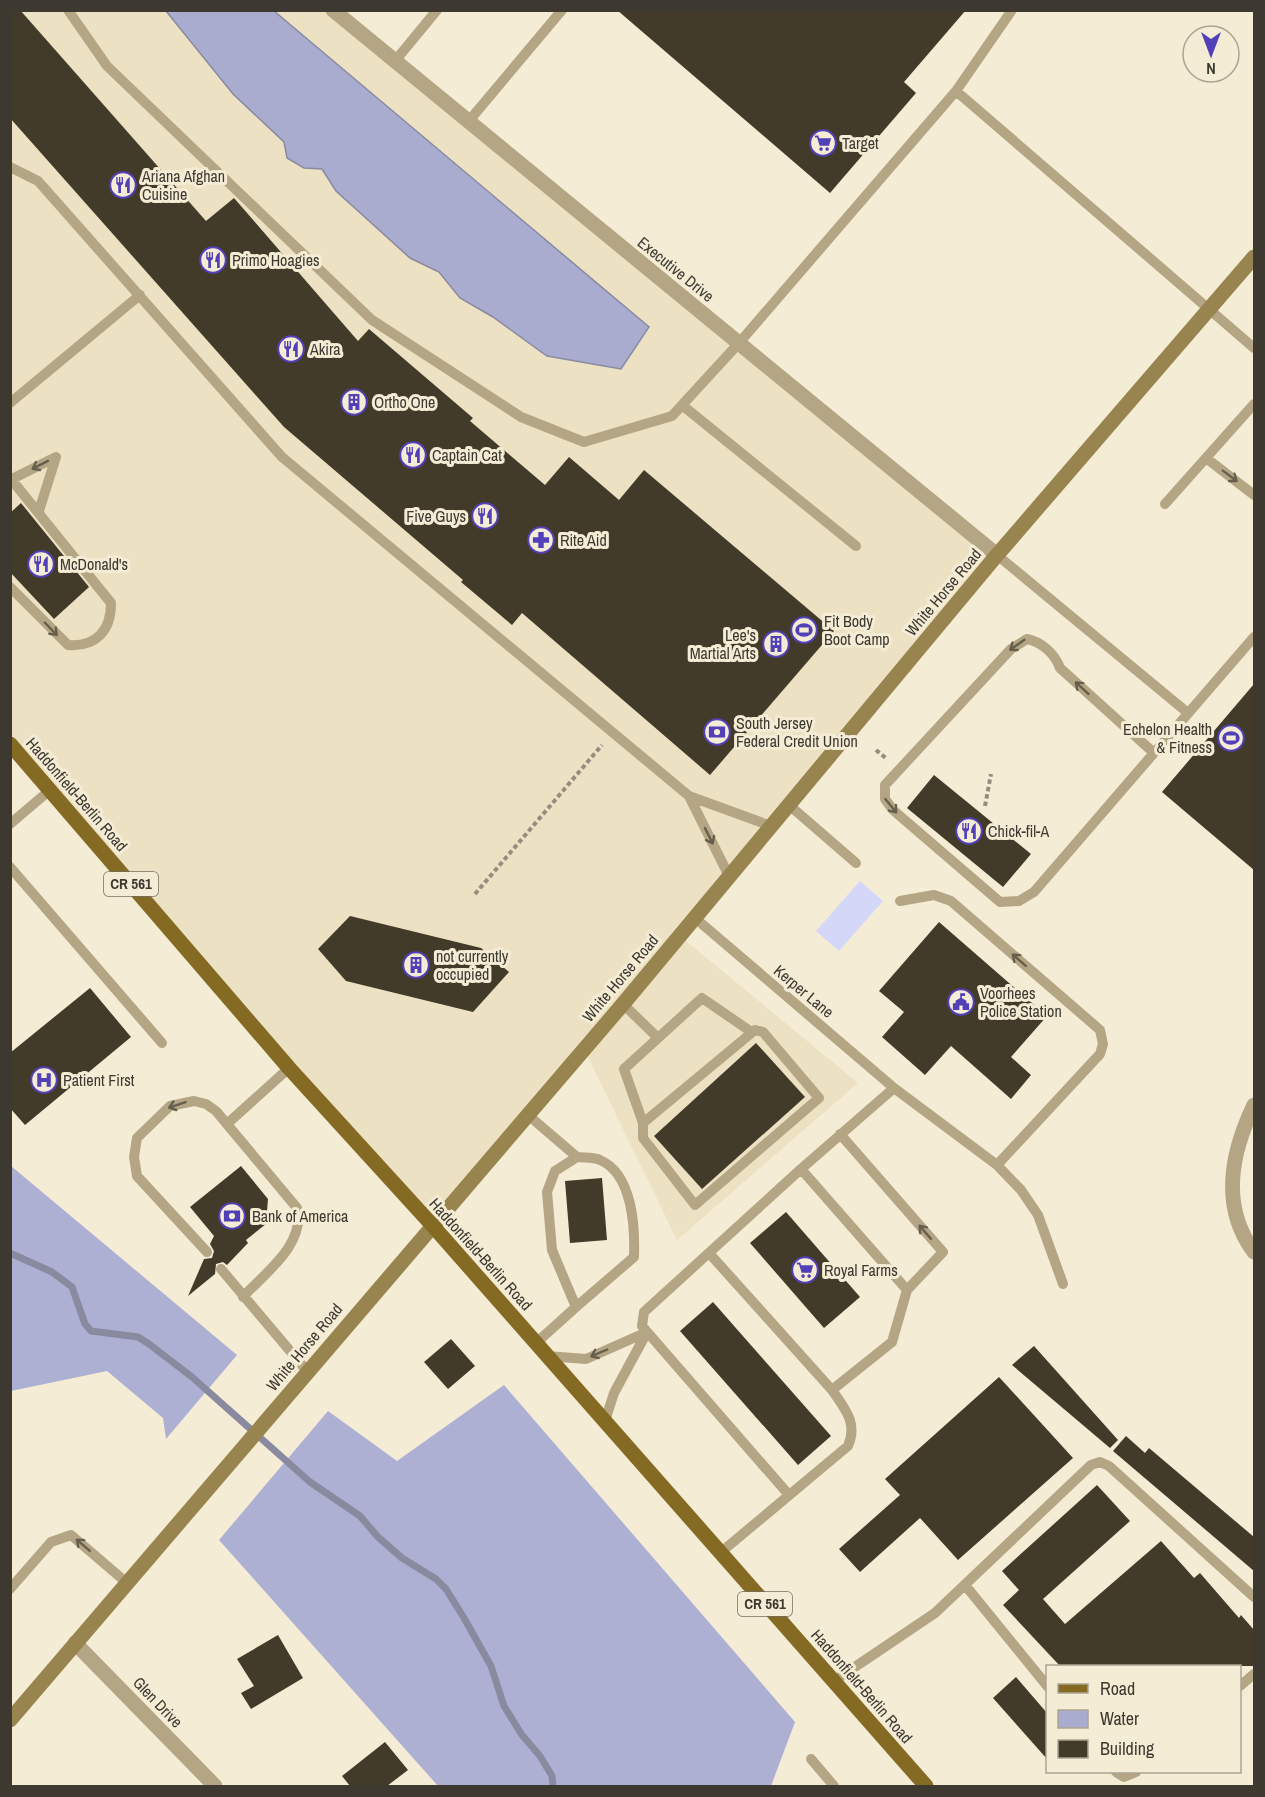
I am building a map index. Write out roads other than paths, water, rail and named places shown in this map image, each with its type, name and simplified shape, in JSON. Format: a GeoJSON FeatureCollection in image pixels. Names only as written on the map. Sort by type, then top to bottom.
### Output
{"type":"FeatureCollection","features":[{"type":"Feature","properties":{"kind":"main road","name":"White Horse Road"},"geometry":{"type":"LineString","coordinates":[[10,1720],[623,1004],[998,555],[1254,257]]}},
{"type":"Feature","properties":{"kind":"main road","name":"Haddonfield-Berlin Road"},"geometry":{"type":"LineString","coordinates":[[10,744],[289,1068],[433,1226],[926,1786]]}},
{"type":"Feature","properties":{"kind":"street","name":"Executive Drive"},"geometry":{"type":"LineString","coordinates":[[333,10],[998,555]]}},
{"type":"Feature","properties":{"kind":"street"},"geometry":{"type":"LineString","coordinates":[[1254,1105],[1240,1135],[1231,1169],[1237,1217],[1254,1252]]}},
{"type":"Feature","properties":{"kind":"street","name":"Glen Drive"},"geometry":{"type":"LineString","coordinates":[[75,1643],[215,1786]]}},
{"type":"Feature","properties":{"kind":"lane"},"geometry":{"type":"LineString","coordinates":[[68,10],[106,66],[372,320],[521,417],[584,442],[672,416],[739,343],[956,91],[1012,10]]}},
{"type":"Feature","properties":{"kind":"lane"},"geometry":{"type":"LineString","coordinates":[[395,62],[437,10]]}},
{"type":"Feature","properties":{"kind":"lane"},"geometry":{"type":"LineString","coordinates":[[468,122],[562,10]]}},
{"type":"Feature","properties":{"kind":"lane"},"geometry":{"type":"LineString","coordinates":[[956,91],[1254,348]]}},
{"type":"Feature","properties":{"kind":"lane"},"geometry":{"type":"LineString","coordinates":[[10,167],[38,181],[282,457],[689,796],[771,826]]}},
{"type":"Feature","properties":{"kind":"lane"},"geometry":{"type":"LineString","coordinates":[[10,403],[140,296]]}},
{"type":"Feature","properties":{"kind":"lane"},"geometry":{"type":"LineString","coordinates":[[1165,504],[1254,404]]}},
{"type":"Feature","properties":{"kind":"lane"},"geometry":{"type":"LineString","coordinates":[[682,405],[856,546]]}},
{"type":"Feature","properties":{"kind":"lane"},"geometry":{"type":"LineString","coordinates":[[10,587],[68,645],[91,643],[108,627],[111,603],[39,511],[11,480],[56,457],[39,511]]}},
{"type":"Feature","properties":{"kind":"lane"},"geometry":{"type":"LineString","coordinates":[[1206,458],[1254,495]]}},
{"type":"Feature","properties":{"kind":"lane"},"geometry":{"type":"LineString","coordinates":[[998,555],[1188,713]]}},
{"type":"Feature","properties":{"kind":"lane"},"geometry":{"type":"LineString","coordinates":[[1154,753],[1060,668],[1057,659],[1037,641],[1027,639],[1020,641],[885,785],[885,799],[888,805],[1000,902],[1019,901],[1034,892],[1154,753],[1188,713],[1254,637]]}},
{"type":"Feature","properties":{"kind":"lane"},"geometry":{"type":"LineString","coordinates":[[10,824],[50,790]]}},
{"type":"Feature","properties":{"kind":"lane"},"geometry":{"type":"LineString","coordinates":[[689,796],[729,876]]}},
{"type":"Feature","properties":{"kind":"lane"},"geometry":{"type":"LineString","coordinates":[[789,805],[856,863]]}},
{"type":"Feature","properties":{"kind":"lane"},"geometry":{"type":"LineString","coordinates":[[10,867],[162,1043]]}},
{"type":"Feature","properties":{"kind":"lane"},"geometry":{"type":"LineString","coordinates":[[900,901],[934,895],[951,901],[1100,1030],[1103,1044],[1100,1054],[997,1165]]}},
{"type":"Feature","properties":{"kind":"lane","name":"Kerper Lane"},"geometry":{"type":"LineString","coordinates":[[695,918],[894,1088],[997,1165],[1021,1190],[1038,1215],[1063,1284]]}},
{"type":"Feature","properties":{"kind":"lane"},"geometry":{"type":"LineString","coordinates":[[702,998],[750,1031],[763,1032],[819,1098],[695,1205],[643,1138],[643,1124],[624,1069],[702,998]]}},
{"type":"Feature","properties":{"kind":"lane"},"geometry":{"type":"LineString","coordinates":[[623,1004],[658,1038]]}},
{"type":"Feature","properties":{"kind":"lane"},"geometry":{"type":"LineString","coordinates":[[643,1124],[750,1031]]}},
{"type":"Feature","properties":{"kind":"lane"},"geometry":{"type":"LineString","coordinates":[[227,1124],[289,1068]]}},
{"type":"Feature","properties":{"kind":"lane"},"geometry":{"type":"LineString","coordinates":[[789,1495],[642,1326],[644,1312],[894,1088]]}},
{"type":"Feature","properties":{"kind":"lane"},"geometry":{"type":"LineString","coordinates":[[207,1252],[137,1176],[135,1157],[137,1138],[170,1106],[181,1102],[206,1104],[227,1124],[291,1199],[299,1218],[295,1239],[243,1297]]}},
{"type":"Feature","properties":{"kind":"lane"},"geometry":{"type":"LineString","coordinates":[[528,1115],[577,1157],[600,1160],[616,1173],[629,1199],[635,1227],[634,1257],[536,1343]]}},
{"type":"Feature","properties":{"kind":"lane"},"geometry":{"type":"LineString","coordinates":[[832,1390],[891,1342],[907,1290],[943,1252],[840,1134]]}},
{"type":"Feature","properties":{"kind":"lane"},"geometry":{"type":"LineString","coordinates":[[576,1307],[552,1250],[547,1192],[555,1171],[577,1157]]}},
{"type":"Feature","properties":{"kind":"lane"},"geometry":{"type":"LineString","coordinates":[[801,1169],[907,1290]]}},
{"type":"Feature","properties":{"kind":"lane"},"geometry":{"type":"LineString","coordinates":[[709,1253],[832,1390],[851,1419],[853,1434],[848,1446],[720,1553]]}},
{"type":"Feature","properties":{"kind":"lane"},"geometry":{"type":"LineString","coordinates":[[221,1269],[307,1371]]}},
{"type":"Feature","properties":{"kind":"lane"},"geometry":{"type":"LineString","coordinates":[[547,1356],[586,1359],[647,1332]]}},
{"type":"Feature","properties":{"kind":"lane"},"geometry":{"type":"LineString","coordinates":[[604,1421],[614,1393],[647,1332]]}},
{"type":"Feature","properties":{"kind":"lane"},"geometry":{"type":"LineString","coordinates":[[834,1681],[935,1613],[1091,1465],[1100,1462],[1109,1466],[1254,1597]]}},
{"type":"Feature","properties":{"kind":"lane"},"geometry":{"type":"LineString","coordinates":[[10,1589],[51,1542],[71,1535],[127,1583]]}},
{"type":"Feature","properties":{"kind":"lane"},"geometry":{"type":"LineString","coordinates":[[965,1585],[1046,1686]]}},
{"type":"Feature","properties":{"kind":"lane"},"geometry":{"type":"LineString","coordinates":[[1241,1684],[1254,1674]]}},
{"type":"Feature","properties":{"kind":"lane"},"geometry":{"type":"LineString","coordinates":[[811,1759],[834,1786]]}},
{"type":"Feature","properties":{"kind":"lane"},"geometry":{"type":"LineString","coordinates":[[1118,1773],[1124,1777],[1134,1773]]}},
{"type":"Feature","properties":{"kind":"water"},"geometry":{"type":"Polygon","coordinates":[[[166,11],[274,11],[649,327],[621,369],[547,356],[493,317],[460,298],[439,272],[410,258],[336,191],[322,169],[304,168],[287,158],[284,142],[233,94],[166,11]]]}},
{"type":"Feature","properties":{"kind":"waterway"},"geometry":{"type":"LineString","coordinates":[[10,1253],[52,1272],[72,1287],[85,1324],[91,1331],[138,1337],[149,1344],[192,1377],[310,1482],[360,1516],[378,1537],[402,1558],[436,1579],[446,1589],[464,1618],[491,1666],[504,1706],[522,1735],[540,1756],[552,1776],[553,1786]]}},
{"type":"Feature","properties":{"kind":"place","name":"Target"},"geometry":{"type":"Point","coordinates":[823,143]}},
{"type":"Feature","properties":{"kind":"place","name":"Ariana Afghan Cuisine"},"geometry":{"type":"Point","coordinates":[123,185]}},
{"type":"Feature","properties":{"kind":"place","name":"Primo Hoagies"},"geometry":{"type":"Point","coordinates":[213,260]}},
{"type":"Feature","properties":{"kind":"place","name":"Akira"},"geometry":{"type":"Point","coordinates":[291,349]}},
{"type":"Feature","properties":{"kind":"place","name":"Ortho One"},"geometry":{"type":"Point","coordinates":[354,402]}},
{"type":"Feature","properties":{"kind":"place","name":"Captain Cat"},"geometry":{"type":"Point","coordinates":[413,455]}},
{"type":"Feature","properties":{"kind":"place","name":"Five Guys"},"geometry":{"type":"Point","coordinates":[485,516]}},
{"type":"Feature","properties":{"kind":"place","name":"Rite Aid"},"geometry":{"type":"Point","coordinates":[541,540]}},
{"type":"Feature","properties":{"kind":"place","name":"McDonald's"},"geometry":{"type":"Point","coordinates":[41,564]}},
{"type":"Feature","properties":{"kind":"place","name":"Fit Body Boot Camp"},"geometry":{"type":"Point","coordinates":[804,630]}},
{"type":"Feature","properties":{"kind":"place","name":"Lee's Martial Arts"},"geometry":{"type":"Point","coordinates":[776,644]}},
{"type":"Feature","properties":{"kind":"place","name":"South Jersey Federal Credit Union"},"geometry":{"type":"Point","coordinates":[717,732]}},
{"type":"Feature","properties":{"kind":"place","name":"Echelon Health & Fitness"},"geometry":{"type":"Point","coordinates":[1231,738]}},
{"type":"Feature","properties":{"kind":"place","name":"Chick-fil-A"},"geometry":{"type":"Point","coordinates":[969,831]}},
{"type":"Feature","properties":{"kind":"place","name":"not currently occupied"},"geometry":{"type":"Point","coordinates":[416,965]}},
{"type":"Feature","properties":{"kind":"place","name":"Voorhees Police Station"},"geometry":{"type":"Point","coordinates":[961,1002]}},
{"type":"Feature","properties":{"kind":"place","name":"Patient First"},"geometry":{"type":"Point","coordinates":[44,1080]}},
{"type":"Feature","properties":{"kind":"place","name":"Bank of America"},"geometry":{"type":"Point","coordinates":[232,1216]}},
{"type":"Feature","properties":{"kind":"place","name":"Royal Farms"},"geometry":{"type":"Point","coordinates":[805,1270]}}]}
